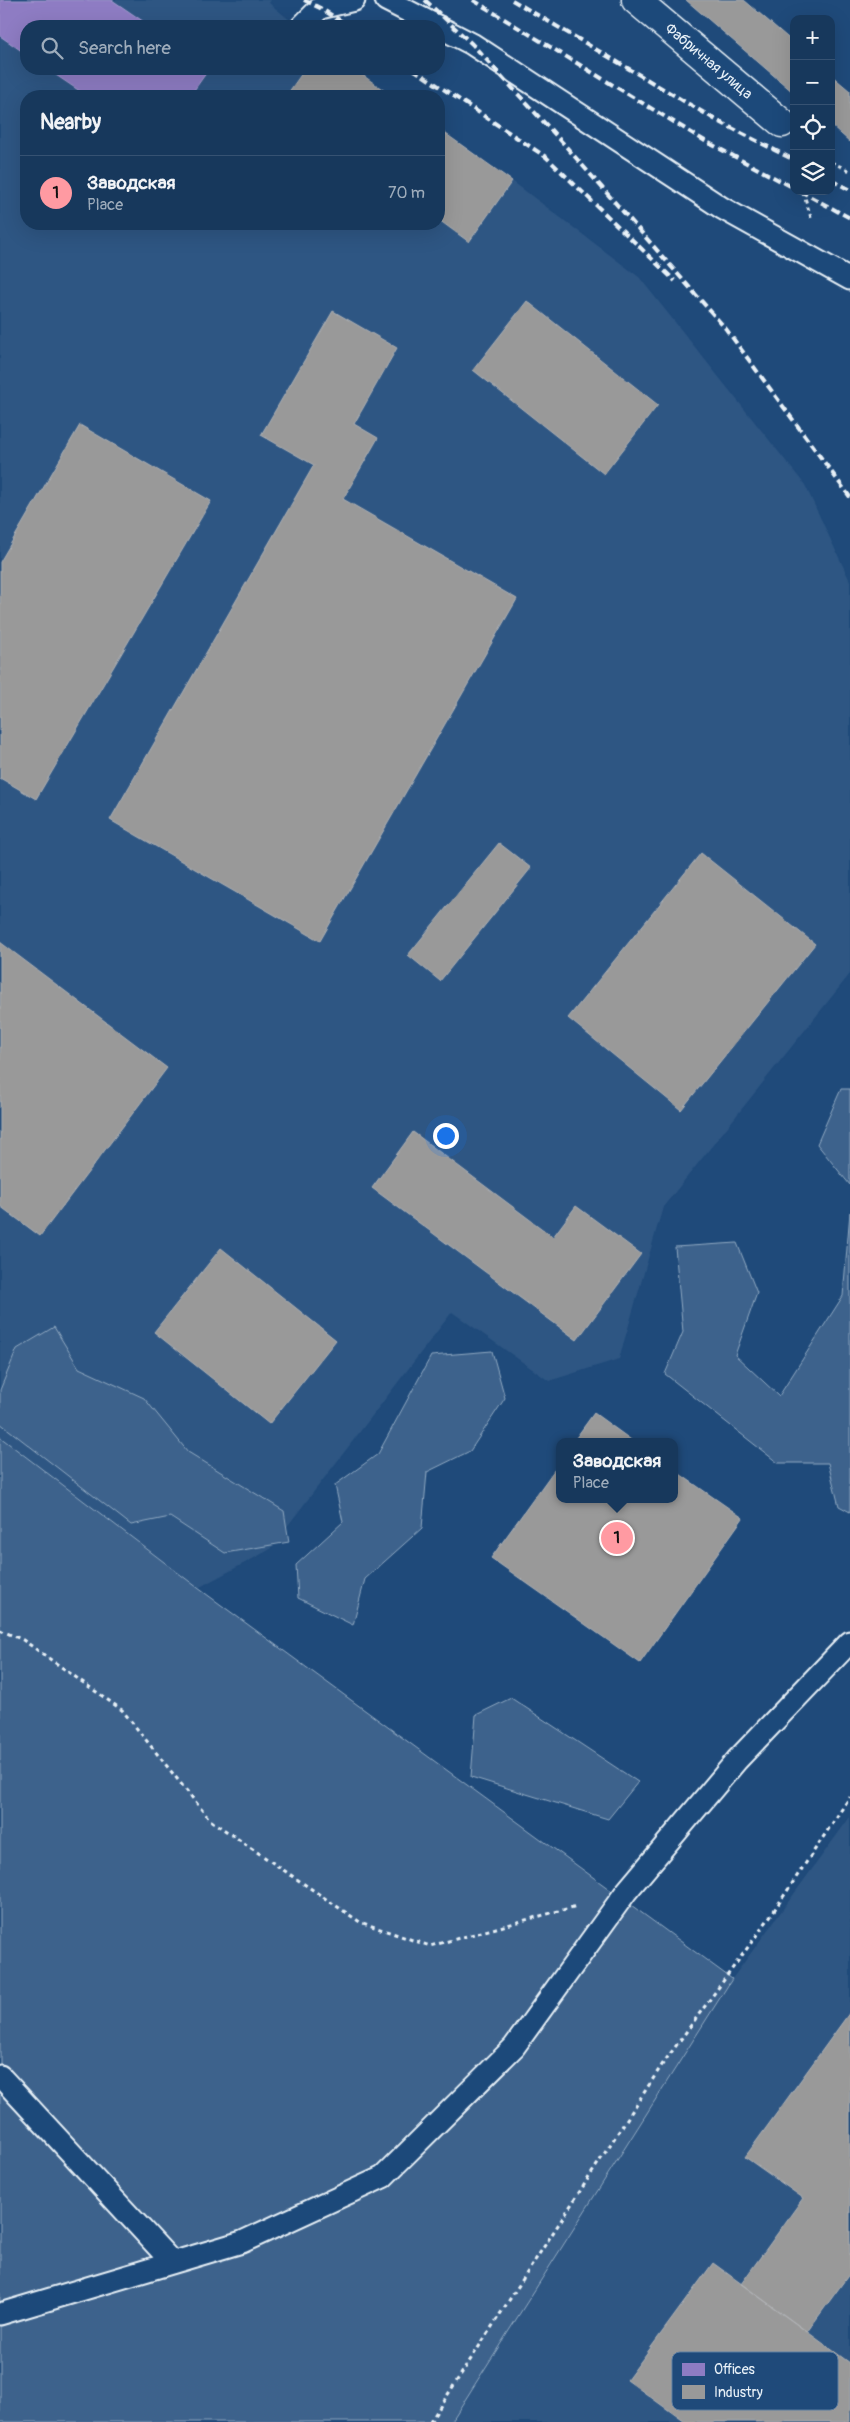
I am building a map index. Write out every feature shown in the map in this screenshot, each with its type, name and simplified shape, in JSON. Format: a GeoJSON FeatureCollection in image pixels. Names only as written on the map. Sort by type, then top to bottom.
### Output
{"type":"FeatureCollection","features":[{"type":"Feature","properties":{"kind":"street","name":"Фабричная улица"},"geometry":{"type":"LineString","coordinates":[[636,0],[782,123]]}},
{"type":"Feature","properties":{"kind":"lane"},"geometry":{"type":"LineString","coordinates":[[308,20],[320,8],[354,0]]}},
{"type":"Feature","properties":{"kind":"lane"},"geometry":{"type":"LineString","coordinates":[[386,0],[425,20]]}},
{"type":"Feature","properties":{"kind":"lane"},"geometry":{"type":"LineString","coordinates":[[445,30],[472,44],[722,208],[850,279]]}},
{"type":"Feature","properties":{"kind":"lane"},"geometry":{"type":"LineString","coordinates":[[0,2314],[242,2242],[382,2177],[514,2046],[626,1892],[737,1760],[850,1642]]}},
{"type":"Feature","properties":{"kind":"lane"},"geometry":{"type":"LineString","coordinates":[[0,2076],[172,2262]]}},
{"type":"Feature","properties":{"kind":"path"},"geometry":{"type":"LineString","coordinates":[[835,164],[850,171]]}},
{"type":"Feature","properties":{"kind":"path"},"geometry":{"type":"LineString","coordinates":[[0,1630],[24,1640],[122,1710],[210,1820],[360,1922],[430,1946],[626,1892]]}},
{"type":"Feature","properties":{"kind":"path"},"geometry":{"type":"LineString","coordinates":[[430,2422],[662,2065],[767,1921],[850,1797]]}},
{"type":"Feature","properties":{"kind":"shaded area"},"geometry":{"type":"Polygon","coordinates":[[[0,0],[271,0],[269,3],[290,20],[20,20],[20,75],[362,75],[384,90],[20,90],[20,230],[445,230],[445,133],[512,181],[639,277],[805,485],[850,581],[850,974],[663,1207],[619,1359],[549,1381],[452,1312],[269,1550],[198,1588],[0,1437],[0,0]]]}},
{"type":"Feature","properties":{"kind":"shaded area"},"geometry":{"type":"Polygon","coordinates":[[[841,1089],[850,1089],[850,1185],[817,1144],[841,1089]]]}},
{"type":"Feature","properties":{"kind":"shaded area"},"geometry":{"type":"Polygon","coordinates":[[[850,1212],[850,1512],[839,1506],[828,1463],[778,1463],[665,1374],[683,1332],[675,1247],[737,1243],[757,1293],[735,1355],[779,1396],[843,1296],[850,1212]]]}},
{"type":"Feature","properties":{"kind":"shaded area"},"geometry":{"type":"Polygon","coordinates":[[[54,1327],[79,1368],[144,1398],[188,1452],[284,1511],[289,1542],[225,1553],[170,1517],[131,1525],[0,1423],[0,1390],[17,1349],[54,1327]]]}},
{"type":"Feature","properties":{"kind":"shaded area"},"geometry":{"type":"Polygon","coordinates":[[[492,1351],[505,1398],[470,1451],[427,1472],[422,1528],[365,1579],[353,1625],[298,1598],[296,1565],[343,1522],[335,1485],[378,1454],[431,1356],[492,1351]]]}},
{"type":"Feature","properties":{"kind":"shaded area"},"geometry":{"type":"Polygon","coordinates":[[[0,1437],[198,1588],[732,1979],[451,2422],[0,2422],[0,1437]]]}},
{"type":"Feature","properties":{"kind":"shaded area"},"geometry":{"type":"Polygon","coordinates":[[[511,1698],[638,1782],[608,1819],[471,1777],[476,1715],[511,1698]]]}},
{"type":"Feature","properties":{"kind":"shaded area"},"geometry":{"type":"Polygon","coordinates":[[[850,1817],[850,2422],[451,2422],[732,1979],[850,1817]]]}},
{"type":"Feature","properties":{"kind":"building: Offices"},"geometry":{"type":"Polygon","coordinates":[[[0,0],[112,0],[141,20],[20,20],[20,50],[0,36],[0,0]]]}},
{"type":"Feature","properties":{"kind":"building: Offices"},"geometry":{"type":"Polygon","coordinates":[[[56,75],[205,75],[194,90],[78,90],[56,75]]]}},
{"type":"Feature","properties":{"kind":"building: Industry"},"geometry":{"type":"Polygon","coordinates":[[[686,0],[744,0],[790,40],[790,90],[686,0]]]}},
{"type":"Feature","properties":{"kind":"building: Industry"},"geometry":{"type":"Polygon","coordinates":[[[301,75],[362,75],[384,90],[290,90],[301,75]]]}},
{"type":"Feature","properties":{"kind":"building: Industry"},"geometry":{"type":"Polygon","coordinates":[[[835,78],[850,91],[850,142],[835,129],[835,78]]]}},
{"type":"Feature","properties":{"kind":"building: Industry"},"geometry":{"type":"Polygon","coordinates":[[[445,133],[512,181],[469,242],[445,224],[445,133]]]}},
{"type":"Feature","properties":{"kind":"building: Industry"},"geometry":{"type":"Polygon","coordinates":[[[527,301],[658,405],[604,474],[473,370],[527,301]]]}},
{"type":"Feature","properties":{"kind":"building: Industry"},"geometry":{"type":"Polygon","coordinates":[[[333,311],[397,348],[354,424],[378,438],[343,499],[517,599],[320,941],[110,820],[314,465],[261,435],[333,311]]]}},
{"type":"Feature","properties":{"kind":"building: Industry"},"geometry":{"type":"Polygon","coordinates":[[[80,425],[211,501],[36,799],[0,778],[0,562],[80,425]]]}},
{"type":"Feature","properties":{"kind":"building: Industry"},"geometry":{"type":"Polygon","coordinates":[[[499,843],[531,868],[440,981],[408,955],[499,843]]]}},
{"type":"Feature","properties":{"kind":"building: Industry"},"geometry":{"type":"Polygon","coordinates":[[[701,853],[815,944],[681,1110],[568,1018],[701,853]]]}},
{"type":"Feature","properties":{"kind":"building: Industry"},"geometry":{"type":"Polygon","coordinates":[[[0,942],[167,1068],[40,1236],[0,1206],[0,942]]]}},
{"type":"Feature","properties":{"kind":"building: Industry"},"geometry":{"type":"Polygon","coordinates":[[[413,1132],[553,1237],[576,1206],[641,1254],[577,1340],[372,1188],[413,1132]]]}},
{"type":"Feature","properties":{"kind":"building: Industry"},"geometry":{"type":"Polygon","coordinates":[[[221,1248],[336,1340],[269,1424],[154,1332],[221,1248]]]}},
{"type":"Feature","properties":{"kind":"building: Industry"},"geometry":{"type":"Polygon","coordinates":[[[594,1413],[628,1438],[576,1438],[594,1413]]]}},
{"type":"Feature","properties":{"kind":"building: Industry"},"geometry":{"type":"Polygon","coordinates":[[[556,1468],[556,1503],[678,1503],[678,1473],[743,1518],[640,1663],[491,1558],[556,1468]]]}},
{"type":"Feature","properties":{"kind":"building: Industry"},"geometry":{"type":"Polygon","coordinates":[[[850,2012],[850,2273],[807,2332],[741,2284],[803,2198],[745,2157],[850,2012]]]}},
{"type":"Feature","properties":{"kind":"building: Industry"},"geometry":{"type":"Polygon","coordinates":[[[713,2263],[835,2352],[672,2352],[672,2410],[838,2410],[838,2354],[850,2363],[850,2422],[685,2422],[627,2380],[713,2263]]]}},
{"type":"Feature","properties":{"kind":"railway"},"geometry":{"type":"LineString","coordinates":[[304,0],[339,20]]}},
{"type":"Feature","properties":{"kind":"railway"},"geometry":{"type":"LineString","coordinates":[[425,0],[472,44],[562,142],[726,329],[850,497]]}},
{"type":"Feature","properties":{"kind":"railway"},"geometry":{"type":"LineString","coordinates":[[473,0],[705,141],[790,186]]}},
{"type":"Feature","properties":{"kind":"railway"},"geometry":{"type":"LineString","coordinates":[[512,0],[716,120],[790,158]]}},
{"type":"Feature","properties":{"kind":"railway"},"geometry":{"type":"LineString","coordinates":[[422,75],[445,90]]}},
{"type":"Feature","properties":{"kind":"railway"},"geometry":{"type":"LineString","coordinates":[[445,90],[546,157],[675,281]]}},
{"type":"Feature","properties":{"kind":"railway"},"geometry":{"type":"LineString","coordinates":[[835,182],[850,190]]}},
{"type":"Feature","properties":{"kind":"railway"},"geometry":{"type":"LineString","coordinates":[[807,195],[850,218]]}},
{"type":"Feature","properties":{"kind":"place","name":"Заводская"},"geometry":{"type":"Point","coordinates":[617,1538]}}]}
